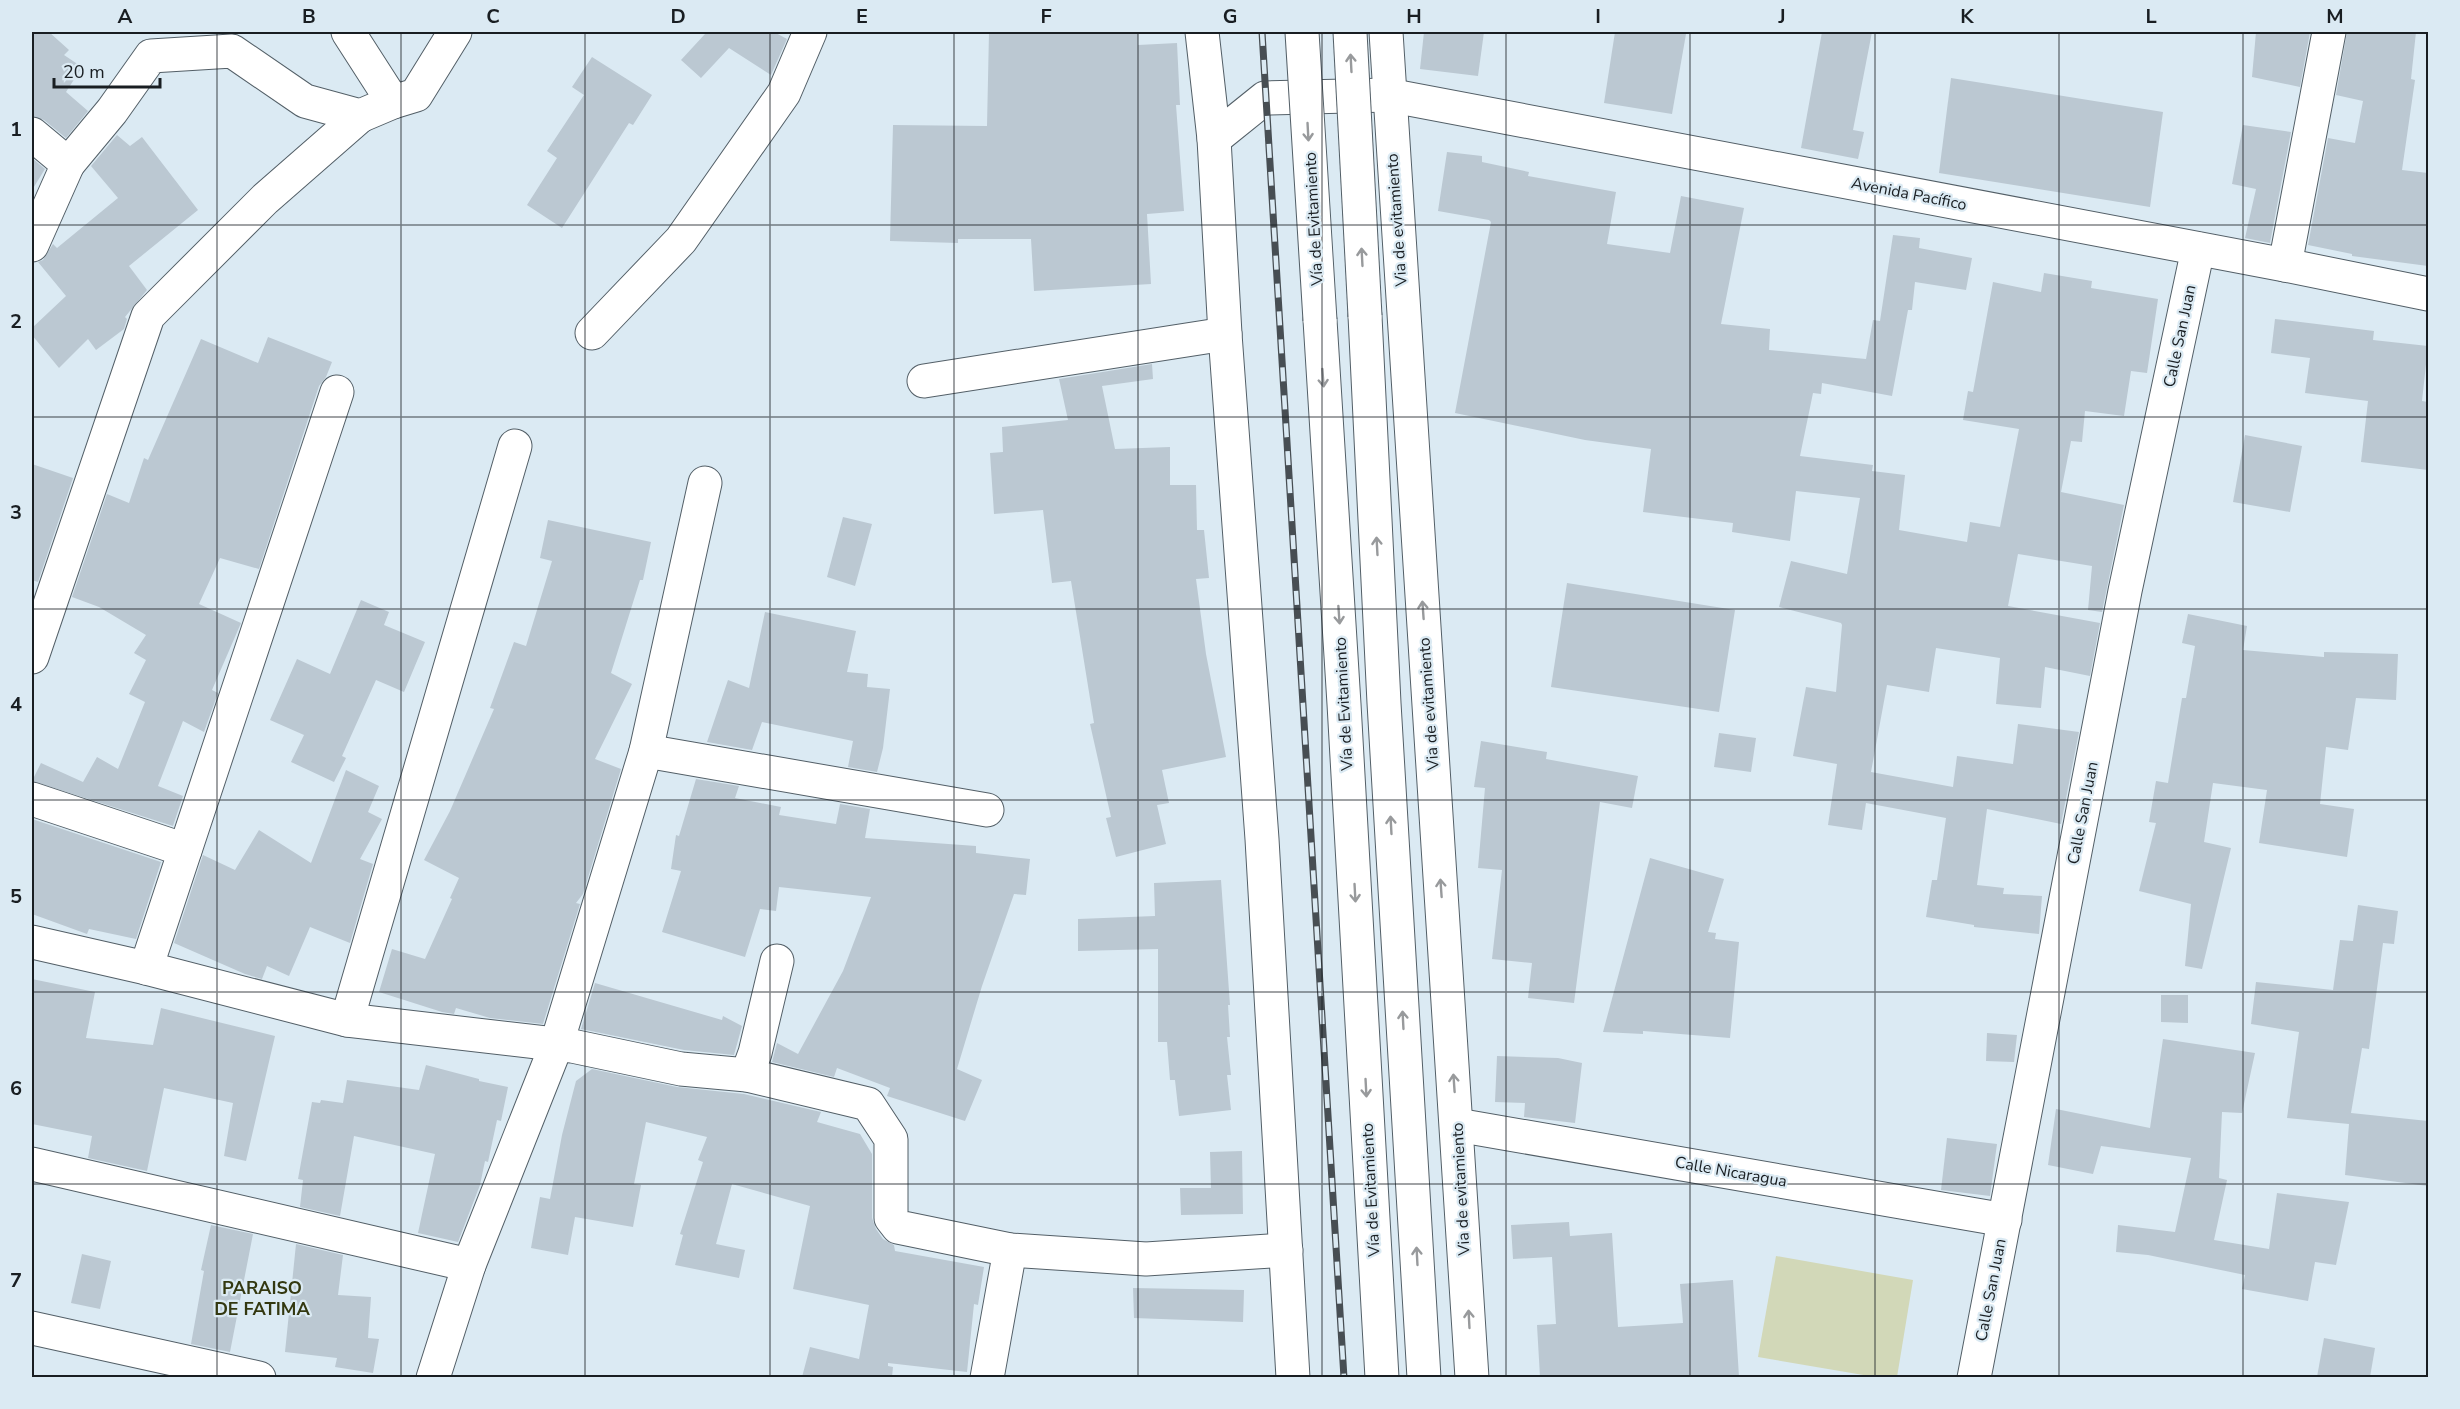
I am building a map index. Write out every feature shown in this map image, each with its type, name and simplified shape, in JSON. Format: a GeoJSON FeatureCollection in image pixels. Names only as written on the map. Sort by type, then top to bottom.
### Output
{"type":"FeatureCollection","features":[{"type":"Feature","properties":{"kind":"main road"},"geometry":{"type":"LineString","coordinates":[[348,32],[393,102]]}},
{"type":"Feature","properties":{"kind":"main road"},"geometry":{"type":"LineString","coordinates":[[32,657],[148,316],[265,199],[360,116],[416,95],[455,32]]}},
{"type":"Feature","properties":{"kind":"main road"},"geometry":{"type":"LineString","coordinates":[[592,333],[681,240],[784,93],[810,32]]}},
{"type":"Feature","properties":{"kind":"main road"},"geometry":{"type":"LineString","coordinates":[[1202,32],[1214,140],[1263,840],[1293,1377]]}},
{"type":"Feature","properties":{"kind":"main road","name":"Vía de Evitamiento"},"geometry":{"type":"LineString","coordinates":[[1302,32],[1344,704],[1382,1377]]}},
{"type":"Feature","properties":{"kind":"main road"},"geometry":{"type":"LineString","coordinates":[[1350,32],[1385,715],[1424,1377]]}},
{"type":"Feature","properties":{"kind":"main road","name":"Via de evitamiento"},"geometry":{"type":"LineString","coordinates":[[1386,32],[1388,95],[1472,1377]]}},
{"type":"Feature","properties":{"kind":"main road"},"geometry":{"type":"LineString","coordinates":[[2285,265],[2329,32]]}},
{"type":"Feature","properties":{"kind":"main road"},"geometry":{"type":"LineString","coordinates":[[32,245],[68,164],[112,111],[151,56],[232,51],[304,101],[360,116]]}},
{"type":"Feature","properties":{"kind":"main road","name":"Avenida Pacífico"},"geometry":{"type":"LineString","coordinates":[[1214,140],[1265,98],[1388,95],[2428,294]]}},
{"type":"Feature","properties":{"kind":"main road"},"geometry":{"type":"LineString","coordinates":[[32,134],[68,164]]}},
{"type":"Feature","properties":{"kind":"main road","name":"Calle San Juan"},"geometry":{"type":"LineString","coordinates":[[1974,1377],[2125,591],[2198,249]]}},
{"type":"Feature","properties":{"kind":"main road"},"geometry":{"type":"LineString","coordinates":[[924,381],[1226,334]]}},
{"type":"Feature","properties":{"kind":"main road"},"geometry":{"type":"LineString","coordinates":[[146,968],[337,392]]}},
{"type":"Feature","properties":{"kind":"main road"},"geometry":{"type":"LineString","coordinates":[[347,1020],[515,446]]}},
{"type":"Feature","properties":{"kind":"main road"},"geometry":{"type":"LineString","coordinates":[[433,1377],[469,1265],[556,1046],[646,751],[705,483]]}},
{"type":"Feature","properties":{"kind":"main road"},"geometry":{"type":"LineString","coordinates":[[646,751],[987,810]]}},
{"type":"Feature","properties":{"kind":"main road"},"geometry":{"type":"LineString","coordinates":[[32,799],[185,850]]}},
{"type":"Feature","properties":{"kind":"main road"},"geometry":{"type":"LineString","coordinates":[[32,942],[146,968],[347,1020],[556,1046],[572,1046],[681,1069],[747,1076],[868,1104],[891,1139],[891,1218],[898,1227],[1010,1250],[1146,1259],[1286,1250]]}},
{"type":"Feature","properties":{"kind":"main road"},"geometry":{"type":"LineString","coordinates":[[747,1076],[777,961]]}},
{"type":"Feature","properties":{"kind":"main road","name":"Calle Nicaragua"},"geometry":{"type":"LineString","coordinates":[[1457,1125],[2005,1220]]}},
{"type":"Feature","properties":{"kind":"main road"},"geometry":{"type":"LineString","coordinates":[[32,1164],[469,1265]]}},
{"type":"Feature","properties":{"kind":"main road"},"geometry":{"type":"LineString","coordinates":[[987,1377],[1010,1250]]}},
{"type":"Feature","properties":{"kind":"main road"},"geometry":{"type":"LineString","coordinates":[[32,1328],[259,1377]]}},
{"type":"Feature","properties":{"kind":"green space"},"geometry":{"type":"Polygon","coordinates":[[[1776,1256],[1913,1280],[1897,1377],[1875,1377],[1758,1357],[1776,1256]]]}},
{"type":"Feature","properties":{"kind":"building"},"geometry":{"type":"Polygon","coordinates":[[[32,32],[49,32],[69,50],[64,55],[82,67],[66,92],[88,111],[66,138],[44,120],[32,116],[32,32]]]}},
{"type":"Feature","properties":{"kind":"building"},"geometry":{"type":"Polygon","coordinates":[[[702,32],[774,32],[787,39],[771,75],[729,48],[701,78],[681,60],[705,34],[702,32]]]}},
{"type":"Feature","properties":{"kind":"building"},"geometry":{"type":"Polygon","coordinates":[[[989,32],[1138,32],[1138,45],[1177,43],[1180,105],[1176,105],[1184,211],[1147,214],[1151,284],[1034,291],[1031,239],[958,239],[958,243],[890,241],[893,125],[987,126],[989,32]]]}},
{"type":"Feature","properties":{"kind":"building"},"geometry":{"type":"Polygon","coordinates":[[[1424,32],[1484,32],[1478,76],[1420,69],[1424,32]]]}},
{"type":"Feature","properties":{"kind":"building"},"geometry":{"type":"Polygon","coordinates":[[[1615,32],[1686,34],[1672,114],[1604,103],[1615,32]]]}},
{"type":"Feature","properties":{"kind":"building"},"geometry":{"type":"Polygon","coordinates":[[[1822,32],[1872,32],[1853,130],[1864,132],[1858,159],[1801,148],[1822,32]]]}},
{"type":"Feature","properties":{"kind":"building"},"geometry":{"type":"Polygon","coordinates":[[[2256,32],[2310,32],[2300,87],[2252,77],[2256,32]]]}},
{"type":"Feature","properties":{"kind":"building"},"geometry":{"type":"Polygon","coordinates":[[[2347,32],[2416,32],[2411,79],[2415,80],[2402,170],[2428,173],[2428,266],[2352,256],[2352,254],[2308,245],[2328,138],[2355,143],[2363,101],[2336,95],[2347,32]]]}},
{"type":"Feature","properties":{"kind":"building"},"geometry":{"type":"Polygon","coordinates":[[[592,57],[652,95],[633,125],[629,123],[562,228],[527,205],[557,158],[547,151],[584,95],[572,87],[592,57]]]}},
{"type":"Feature","properties":{"kind":"building"},"geometry":{"type":"Polygon","coordinates":[[[1951,78],[2163,112],[2150,207],[1939,173],[1951,78]]]}},
{"type":"Feature","properties":{"kind":"building"},"geometry":{"type":"Polygon","coordinates":[[[2243,125],[2291,132],[2270,243],[2245,238],[2256,189],[2232,184],[2243,125]]]}},
{"type":"Feature","properties":{"kind":"building"},"geometry":{"type":"Polygon","coordinates":[[[117,135],[130,146],[142,137],[198,210],[129,266],[147,290],[125,317],[127,319],[124,329],[96,350],[88,339],[59,368],[32,335],[32,328],[66,296],[38,262],[43,260],[53,244],[57,248],[118,198],[91,166],[117,135]]]}},
{"type":"Feature","properties":{"kind":"building"},"geometry":{"type":"Polygon","coordinates":[[[1447,152],[1482,156],[1482,162],[1529,172],[1528,176],[1616,192],[1607,244],[1670,253],[1681,196],[1744,208],[1721,324],[1770,329],[1769,350],[1866,359],[1873,320],[1880,321],[1893,235],[1920,238],[1919,248],[1972,258],[1966,290],[1915,282],[1912,310],[1908,310],[1892,396],[1822,383],[1821,394],[1813,393],[1800,456],[1873,465],[1872,471],[1905,475],[1899,530],[1967,542],[1970,522],[2000,527],[2019,429],[1963,420],[1968,391],[1973,392],[1993,282],[2041,292],[2044,273],[2092,281],[2091,288],[2158,299],[2147,373],[2131,371],[2124,416],[2085,411],[2082,442],[2071,441],[2061,492],[2124,505],[2102,612],[2088,610],[2092,566],[2018,554],[2008,606],[2100,623],[2090,676],[2045,667],[2041,708],[1996,704],[2000,658],[1936,648],[1929,692],[1887,685],[1871,772],[1953,787],[1957,756],[2013,764],[2018,724],[2079,732],[2061,824],[1987,809],[1977,885],[2004,888],[2003,894],[2042,896],[2039,934],[1974,927],[1974,925],[1926,917],[1932,880],[1937,880],[1946,818],[1866,803],[1862,830],[1828,825],[1837,764],[1793,756],[1806,687],[1836,692],[1842,625],[1779,607],[1791,561],[1847,574],[1860,498],[1796,491],[1790,541],[1732,532],[1733,523],[1643,512],[1651,449],[1585,440],[1455,413],[1491,222],[1438,211],[1447,152]]]}},
{"type":"Feature","properties":{"kind":"building"},"geometry":{"type":"Polygon","coordinates":[[[32,158],[45,169],[32,190],[32,158]]]}},
{"type":"Feature","properties":{"kind":"building"},"geometry":{"type":"Polygon","coordinates":[[[2275,319],[2374,331],[2373,340],[2428,346],[2422,401],[2428,402],[2428,470],[2361,462],[2368,401],[2305,393],[2310,358],[2271,353],[2275,319]]]}},
{"type":"Feature","properties":{"kind":"building"},"geometry":{"type":"Polygon","coordinates":[[[268,337],[332,362],[326,377],[319,386],[259,569],[220,558],[199,604],[241,623],[212,690],[218,693],[204,732],[183,721],[158,786],[183,796],[173,826],[32,781],[41,763],[83,782],[97,757],[118,769],[145,702],[129,694],[146,660],[134,653],[146,635],[99,607],[72,597],[107,494],[129,503],[144,458],[148,460],[201,339],[258,363],[268,337]]]}},
{"type":"Feature","properties":{"kind":"building"},"geometry":{"type":"Polygon","coordinates":[[[1152,364],[1153,379],[1102,386],[1115,449],[1170,447],[1170,485],[1196,485],[1197,530],[1204,530],[1209,578],[1196,579],[1206,654],[1226,757],[1162,770],[1169,803],[1157,805],[1166,844],[1116,857],[1106,818],[1111,817],[1090,724],[1094,723],[1071,581],[1052,583],[1043,510],[994,514],[990,453],[1003,452],[1002,427],[1068,420],[1059,379],[1152,364]]]}},
{"type":"Feature","properties":{"kind":"building"},"geometry":{"type":"Polygon","coordinates":[[[2245,435],[2302,446],[2290,512],[2233,502],[2245,435]]]}},
{"type":"Feature","properties":{"kind":"building"},"geometry":{"type":"Polygon","coordinates":[[[32,464],[73,478],[38,582],[32,580],[32,464]]]}},
{"type":"Feature","properties":{"kind":"building"},"geometry":{"type":"Polygon","coordinates":[[[843,517],[872,524],[855,586],[827,577],[843,517]]]}},
{"type":"Feature","properties":{"kind":"building"},"geometry":{"type":"Polygon","coordinates":[[[548,520],[651,542],[643,580],[640,580],[611,673],[632,684],[595,759],[621,769],[583,894],[576,903],[580,904],[543,1024],[490,1018],[456,1008],[454,1014],[442,1012],[379,992],[392,949],[425,959],[452,899],[450,898],[459,878],[424,860],[450,811],[494,709],[490,708],[514,642],[526,646],[552,561],[540,558],[548,520]]]}},
{"type":"Feature","properties":{"kind":"building"},"geometry":{"type":"Polygon","coordinates":[[[1567,583],[1735,610],[1719,712],[1551,687],[1567,583]]]}},
{"type":"Feature","properties":{"kind":"building"},"geometry":{"type":"Polygon","coordinates":[[[361,600],[389,612],[384,625],[425,642],[404,692],[376,680],[342,756],[346,758],[334,782],[291,762],[304,735],[270,720],[297,659],[330,674],[361,600]]]}},
{"type":"Feature","properties":{"kind":"building"},"geometry":{"type":"Polygon","coordinates":[[[765,612],[856,631],[847,672],[868,674],[867,687],[890,689],[883,748],[877,772],[848,767],[853,741],[762,722],[752,750],[707,742],[728,680],[749,688],[765,612]]]}},
{"type":"Feature","properties":{"kind":"building"},"geometry":{"type":"Polygon","coordinates":[[[2188,614],[2247,626],[2243,650],[2324,657],[2324,652],[2398,654],[2396,700],[2356,698],[2348,750],[2326,747],[2320,804],[2354,809],[2347,857],[2259,843],[2267,790],[2213,783],[2204,842],[2231,848],[2202,969],[2185,966],[2191,904],[2139,891],[2156,823],[2149,822],[2156,781],[2168,783],[2182,698],[2186,698],[2195,646],[2182,643],[2188,614]]]}},
{"type":"Feature","properties":{"kind":"building"},"geometry":{"type":"Polygon","coordinates":[[[1719,733],[1756,738],[1751,772],[1714,767],[1719,733]]]}},
{"type":"Feature","properties":{"kind":"building"},"geometry":{"type":"Polygon","coordinates":[[[1481,741],[1547,752],[1546,759],[1638,776],[1632,808],[1600,802],[1574,1003],[1528,998],[1532,963],[1492,959],[1502,870],[1478,868],[1485,788],[1474,787],[1481,741]]]}},
{"type":"Feature","properties":{"kind":"building"},"geometry":{"type":"Polygon","coordinates":[[[346,770],[379,786],[368,812],[382,819],[360,859],[373,864],[350,943],[310,927],[289,976],[267,966],[262,979],[245,974],[174,943],[203,855],[235,870],[259,830],[311,863],[346,770]]]}},
{"type":"Feature","properties":{"kind":"building"},"geometry":{"type":"Polygon","coordinates":[[[696,779],[739,786],[735,798],[781,807],[779,815],[836,824],[840,804],[870,809],[865,838],[976,846],[976,853],[1030,859],[1026,895],[1014,894],[982,986],[957,1069],[982,1080],[965,1121],[887,1096],[890,1088],[837,1068],[834,1077],[772,1062],[777,1043],[798,1054],[843,971],[871,897],[779,887],[776,911],[760,909],[745,957],[662,932],[681,871],[671,869],[676,835],[679,836],[696,779]]]}},
{"type":"Feature","properties":{"kind":"building"},"geometry":{"type":"Polygon","coordinates":[[[32,819],[161,862],[136,939],[89,929],[87,934],[32,914],[32,819]]]}},
{"type":"Feature","properties":{"kind":"building"},"geometry":{"type":"Polygon","coordinates":[[[1650,858],[1724,879],[1708,932],[1716,933],[1715,939],[1739,942],[1730,1038],[1643,1031],[1643,1034],[1603,1032],[1650,858]]]}},
{"type":"Feature","properties":{"kind":"building"},"geometry":{"type":"Polygon","coordinates":[[[1221,880],[1230,1005],[1228,1005],[1230,1037],[1227,1037],[1231,1075],[1227,1075],[1231,1110],[1179,1116],[1175,1080],[1170,1080],[1167,1042],[1158,1042],[1158,949],[1078,951],[1078,919],[1155,916],[1154,883],[1221,880]]]}},
{"type":"Feature","properties":{"kind":"building"},"geometry":{"type":"Polygon","coordinates":[[[2358,905],[2398,911],[2394,944],[2383,943],[2369,1049],[2362,1048],[2351,1113],[2428,1121],[2428,1186],[2345,1175],[2349,1124],[2287,1118],[2299,1032],[2251,1024],[2256,982],[2333,990],[2340,940],[2353,941],[2358,905]]]}},
{"type":"Feature","properties":{"kind":"building"},"geometry":{"type":"Polygon","coordinates":[[[32,979],[95,992],[86,1038],[153,1045],[161,1008],[275,1036],[246,1161],[224,1156],[233,1103],[164,1088],[147,1171],[88,1158],[92,1136],[32,1124],[32,979]]]}},
{"type":"Feature","properties":{"kind":"building"},"geometry":{"type":"Polygon","coordinates":[[[595,983],[722,1020],[723,1016],[742,1026],[734,1055],[684,1050],[581,1029],[595,983]]]}},
{"type":"Feature","properties":{"kind":"building"},"geometry":{"type":"Polygon","coordinates":[[[2161,995],[2188,995],[2188,1023],[2161,1022],[2161,995]]]}},
{"type":"Feature","properties":{"kind":"building"},"geometry":{"type":"Polygon","coordinates":[[[1987,1033],[2017,1035],[2014,1062],[1986,1061],[1987,1033]]]}},
{"type":"Feature","properties":{"kind":"building"},"geometry":{"type":"Polygon","coordinates":[[[2163,1039],[2255,1053],[2242,1113],[2222,1112],[2219,1178],[2227,1180],[2214,1240],[2269,1249],[2277,1193],[2349,1202],[2336,1265],[2315,1262],[2308,1301],[2242,1289],[2245,1275],[2148,1255],[2116,1252],[2118,1225],[2175,1232],[2191,1158],[2101,1146],[2093,1174],[2048,1165],[2056,1109],[2150,1128],[2163,1039]]]}},
{"type":"Feature","properties":{"kind":"building"},"geometry":{"type":"Polygon","coordinates":[[[1497,1056],[1558,1058],[1582,1063],[1575,1123],[1524,1117],[1525,1103],[1495,1102],[1497,1056]]]}},
{"type":"Feature","properties":{"kind":"building"},"geometry":{"type":"Polygon","coordinates":[[[426,1065],[508,1087],[501,1121],[497,1120],[488,1162],[485,1161],[480,1185],[458,1242],[418,1233],[435,1154],[354,1136],[340,1216],[300,1207],[303,1180],[298,1179],[312,1102],[320,1103],[321,1100],[343,1103],[347,1080],[419,1090],[426,1065]]]}},
{"type":"Feature","properties":{"kind":"building"},"geometry":{"type":"Polygon","coordinates":[[[592,1069],[677,1087],[744,1094],[821,1112],[817,1122],[860,1134],[872,1154],[872,1218],[883,1239],[894,1245],[895,1251],[984,1267],[978,1305],[974,1304],[967,1372],[888,1363],[888,1366],[893,1367],[892,1377],[802,1377],[810,1347],[859,1359],[869,1305],[793,1289],[810,1206],[732,1184],[716,1244],[745,1250],[739,1278],[675,1265],[683,1235],[680,1234],[703,1162],[698,1160],[707,1137],[646,1122],[634,1184],[641,1185],[633,1227],[575,1217],[568,1255],[531,1248],[540,1197],[550,1199],[562,1135],[576,1081],[592,1069]]]}},
{"type":"Feature","properties":{"kind":"building"},"geometry":{"type":"Polygon","coordinates":[[[1947,1138],[1997,1144],[1990,1196],[1941,1190],[1947,1138]]]}},
{"type":"Feature","properties":{"kind":"building"},"geometry":{"type":"Polygon","coordinates":[[[1242,1151],[1243,1214],[1181,1215],[1180,1188],[1211,1188],[1210,1152],[1242,1151]]]}},
{"type":"Feature","properties":{"kind":"building"},"geometry":{"type":"Polygon","coordinates":[[[1569,1222],[1570,1236],[1612,1233],[1618,1327],[1683,1323],[1680,1284],[1733,1280],[1739,1377],[1540,1377],[1537,1325],[1556,1324],[1552,1257],[1513,1259],[1511,1225],[1569,1222]]]}},
{"type":"Feature","properties":{"kind":"building"},"geometry":{"type":"Polygon","coordinates":[[[211,1225],[253,1234],[230,1352],[191,1344],[204,1271],[201,1270],[211,1225]]]}},
{"type":"Feature","properties":{"kind":"building"},"geometry":{"type":"Polygon","coordinates":[[[296,1244],[343,1255],[338,1295],[371,1297],[368,1338],[379,1339],[373,1373],[335,1367],[337,1358],[285,1352],[296,1244]]]}},
{"type":"Feature","properties":{"kind":"building"},"geometry":{"type":"Polygon","coordinates":[[[82,1254],[111,1261],[100,1309],[71,1303],[82,1254]]]}},
{"type":"Feature","properties":{"kind":"building"},"geometry":{"type":"Polygon","coordinates":[[[1133,1288],[1244,1290],[1243,1322],[1134,1318],[1133,1288]]]}},
{"type":"Feature","properties":{"kind":"building"},"geometry":{"type":"Polygon","coordinates":[[[2324,1338],[2375,1348],[2370,1377],[2317,1377],[2324,1338]]]}},
{"type":"Feature","properties":{"kind":"railway"},"geometry":{"type":"LineString","coordinates":[[1262,32],[1344,1378]]}},
{"type":"Feature","properties":{"kind":"district","name":"PARAISO DE FATIMA"},"geometry":{"type":"Point","coordinates":[262,1298]}}]}
